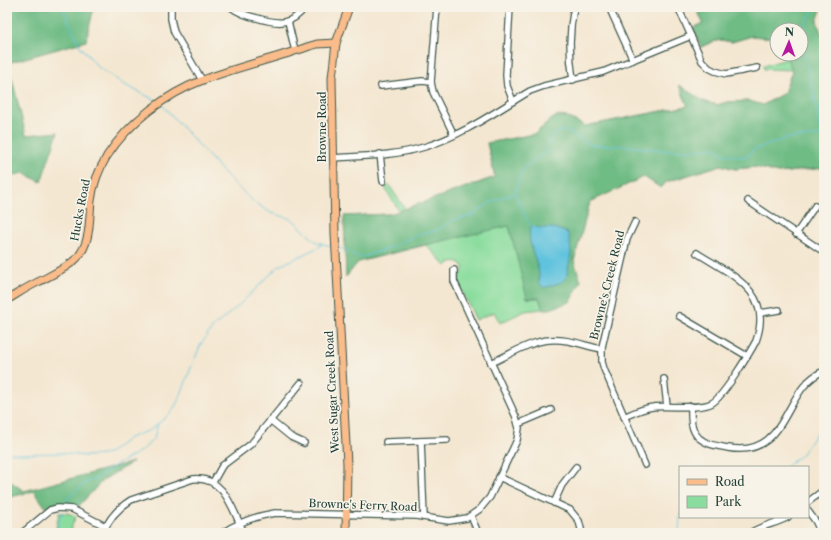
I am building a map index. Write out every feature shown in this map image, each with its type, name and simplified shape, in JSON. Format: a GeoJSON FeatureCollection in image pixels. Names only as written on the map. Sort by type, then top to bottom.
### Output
{"type":"FeatureCollection","features":[{"type":"Feature","properties":{"kind":"main road","name":"Browne Road"},"geometry":{"type":"LineString","coordinates":[[336,249],[332,78],[336,43],[349,7]]}},
{"type":"Feature","properties":{"kind":"main road","name":"Hucks Road"},"geometry":{"type":"LineString","coordinates":[[7,300],[64,268],[79,255],[83,249],[87,237],[93,189],[103,164],[125,133],[157,105],[183,89],[202,80],[317,44],[336,43]]}},
{"type":"Feature","properties":{"kind":"main road","name":"West Sugar Creek Road"},"geometry":{"type":"LineString","coordinates":[[336,249],[347,464],[346,533]]}},
{"type":"Feature","properties":{"kind":"street"},"geometry":{"type":"LineString","coordinates":[[171,7],[171,19],[174,32],[202,80]]}},
{"type":"Feature","properties":{"kind":"street"},"geometry":{"type":"LineString","coordinates":[[231,7],[240,14],[272,23],[288,21],[297,16],[305,7]]}},
{"type":"Feature","properties":{"kind":"street"},"geometry":{"type":"LineString","coordinates":[[437,7],[431,82],[433,92],[454,135]]}},
{"type":"Feature","properties":{"kind":"street"},"geometry":{"type":"LineString","coordinates":[[510,7],[506,75],[507,86],[513,101]]}},
{"type":"Feature","properties":{"kind":"street"},"geometry":{"type":"LineString","coordinates":[[573,80],[570,59],[574,7]]}},
{"type":"Feature","properties":{"kind":"street"},"geometry":{"type":"LineString","coordinates":[[609,7],[633,60]]}},
{"type":"Feature","properties":{"kind":"street"},"geometry":{"type":"LineString","coordinates":[[678,7],[705,65],[715,71],[726,74],[757,68]]}},
{"type":"Feature","properties":{"kind":"street"},"geometry":{"type":"LineString","coordinates":[[288,21],[295,51]]}},
{"type":"Feature","properties":{"kind":"street"},"geometry":{"type":"LineString","coordinates":[[333,158],[405,152],[425,147],[454,135],[530,91],[544,86],[604,72],[691,36]]}},
{"type":"Feature","properties":{"kind":"street"},"geometry":{"type":"LineString","coordinates":[[381,86],[422,81],[431,82]]}},
{"type":"Feature","properties":{"kind":"street"},"geometry":{"type":"LineString","coordinates":[[380,154],[383,181]]}},
{"type":"Feature","properties":{"kind":"street"},"geometry":{"type":"LineString","coordinates":[[748,201],[824,252]]}},
{"type":"Feature","properties":{"kind":"street"},"geometry":{"type":"LineString","coordinates":[[796,234],[815,206]]}},
{"type":"Feature","properties":{"kind":"street","name":"Browne's Creek Road"},"geometry":{"type":"LineString","coordinates":[[635,222],[627,239],[602,349],[604,369],[645,465]]}},
{"type":"Feature","properties":{"kind":"street"},"geometry":{"type":"LineString","coordinates":[[624,416],[650,407],[706,405],[717,400],[756,341],[759,332],[760,313],[754,295],[742,281],[697,254]]}},
{"type":"Feature","properties":{"kind":"street"},"geometry":{"type":"LineString","coordinates":[[454,270],[454,281],[518,424],[517,440],[499,476],[485,503],[471,516],[478,533]]}},
{"type":"Feature","properties":{"kind":"street"},"geometry":{"type":"LineString","coordinates":[[760,313],[779,310]]}},
{"type":"Feature","properties":{"kind":"street"},"geometry":{"type":"LineString","coordinates":[[679,316],[747,356]]}},
{"type":"Feature","properties":{"kind":"street"},"geometry":{"type":"LineString","coordinates":[[492,363],[545,340],[563,340],[602,349]]}},
{"type":"Feature","properties":{"kind":"street"},"geometry":{"type":"LineString","coordinates":[[691,406],[692,427],[701,439],[709,444],[727,448],[750,448],[762,443],[772,436],[805,384],[815,375],[824,371]]}},
{"type":"Feature","properties":{"kind":"street"},"geometry":{"type":"LineString","coordinates":[[664,380],[667,406]]}},
{"type":"Feature","properties":{"kind":"street"},"geometry":{"type":"LineString","coordinates":[[213,482],[222,466],[247,448],[301,383]]}},
{"type":"Feature","properties":{"kind":"street"},"geometry":{"type":"LineString","coordinates":[[518,424],[551,410]]}},
{"type":"Feature","properties":{"kind":"street"},"geometry":{"type":"LineString","coordinates":[[270,420],[291,437],[304,443]]}},
{"type":"Feature","properties":{"kind":"street"},"geometry":{"type":"LineString","coordinates":[[386,442],[447,440]]}},
{"type":"Feature","properties":{"kind":"street"},"geometry":{"type":"LineString","coordinates":[[422,441],[424,517]]}},
{"type":"Feature","properties":{"kind":"street"},"geometry":{"type":"LineString","coordinates":[[554,503],[562,485],[576,467]]}},
{"type":"Feature","properties":{"kind":"street"},"geometry":{"type":"LineString","coordinates":[[499,476],[567,509],[574,514],[580,524],[582,533]]}},
{"type":"Feature","properties":{"kind":"street"},"geometry":{"type":"LineString","coordinates":[[103,533],[110,518],[119,508],[135,498],[193,479],[205,479],[213,482],[223,491],[244,533]]}},
{"type":"Feature","properties":{"kind":"street"},"geometry":{"type":"LineString","coordinates":[[809,501],[824,490]]}},
{"type":"Feature","properties":{"kind":"street"},"geometry":{"type":"LineString","coordinates":[[22,533],[50,510],[58,508],[72,509],[106,526]]}},
{"type":"Feature","properties":{"kind":"street"},"geometry":{"type":"LineString","coordinates":[[809,512],[816,522],[821,533]]}},
{"type":"Feature","properties":{"kind":"street","name":"Browne's Ferry Road"},"geometry":{"type":"LineString","coordinates":[[222,533],[239,523],[255,517],[275,513],[424,517],[449,521],[471,516]]}},
{"type":"Feature","properties":{"kind":"street"},"geometry":{"type":"LineString","coordinates":[[750,533],[786,518]]}},
{"type":"Feature","properties":{"kind":"green space"},"geometry":{"type":"Polygon","coordinates":[[[7,7],[94,7],[86,41],[8,63],[26,135],[58,132],[41,182],[23,173],[7,177],[7,7]]]}},
{"type":"Feature","properties":{"kind":"green space"},"geometry":{"type":"Polygon","coordinates":[[[696,7],[822,7],[817,21],[822,36],[824,37],[824,168],[778,173],[756,167],[735,169],[721,165],[666,182],[661,188],[572,128],[527,298],[539,298],[543,309],[525,311],[500,323],[494,312],[476,320],[458,282],[463,270],[461,264],[459,262],[454,262],[446,266],[426,245],[358,262],[346,277],[344,216],[390,214],[399,211],[385,188],[389,185],[405,209],[495,177],[487,143],[535,134],[557,116],[567,117],[585,126],[688,106],[679,85],[703,101],[717,105],[727,102],[749,101],[763,105],[784,93],[792,70],[764,69],[763,66],[776,62],[809,62],[809,22],[769,22],[769,37],[752,36],[732,42],[721,40],[701,47],[693,28],[703,23],[696,7]]]}},
{"type":"Feature","properties":{"kind":"green space"},"geometry":{"type":"Polygon","coordinates":[[[696,7],[822,7],[817,21],[822,36],[824,37],[824,168],[778,173],[756,167],[735,169],[721,165],[666,182],[661,188],[644,177],[590,202],[574,261],[581,281],[570,302],[550,309],[543,309],[539,298],[527,298],[509,226],[407,249],[358,262],[346,277],[344,216],[390,214],[495,177],[487,143],[535,134],[557,116],[567,117],[585,126],[688,106],[679,85],[703,101],[717,105],[727,102],[749,101],[763,105],[784,93],[792,71],[788,62],[809,62],[809,22],[769,22],[769,37],[752,36],[732,42],[721,40],[701,47],[693,28],[703,23],[696,7]]]}},
{"type":"Feature","properties":{"kind":"green space"},"geometry":{"type":"Polygon","coordinates":[[[133,462],[103,480],[78,507],[62,504],[46,508],[34,491],[11,497],[7,502],[7,479],[24,491],[133,462]]]}},
{"type":"Feature","properties":{"kind":"green space"},"geometry":{"type":"Polygon","coordinates":[[[59,513],[67,513],[76,516],[69,533],[55,533],[59,513]]]}},
{"type":"Feature","properties":{"kind":"water"},"geometry":{"type":"Polygon","coordinates":[[[531,226],[554,228],[568,233],[571,257],[567,276],[562,282],[544,288],[539,283],[539,273],[529,236],[531,226]]]}},
{"type":"Feature","properties":{"kind":"waterway"},"geometry":{"type":"LineString","coordinates":[[62,7],[80,46],[98,67],[125,85],[157,101]]}},
{"type":"Feature","properties":{"kind":"waterway"},"geometry":{"type":"LineString","coordinates":[[806,22],[814,7]]}},
{"type":"Feature","properties":{"kind":"waterway"},"geometry":{"type":"LineString","coordinates":[[806,62],[816,105],[820,131],[824,138]]}},
{"type":"Feature","properties":{"kind":"waterway"},"geometry":{"type":"LineString","coordinates":[[162,105],[251,200],[271,213],[292,219],[315,241],[332,247]]}},
{"type":"Feature","properties":{"kind":"waterway"},"geometry":{"type":"LineString","coordinates":[[339,248],[347,250],[355,256],[360,257],[369,255],[417,235],[438,230],[453,220],[471,216],[491,202],[515,193],[520,175],[526,166],[547,151],[546,147],[551,137],[560,131],[567,131],[591,145],[627,146],[671,151],[716,148],[722,154],[746,157],[755,149],[788,138],[813,137],[822,135]]}},
{"type":"Feature","properties":{"kind":"waterway"},"geometry":{"type":"LineString","coordinates":[[515,194],[531,226]]}},
{"type":"Feature","properties":{"kind":"waterway"},"geometry":{"type":"LineString","coordinates":[[7,452],[19,454],[62,453],[85,456],[103,455],[112,451],[129,438],[150,430],[173,410],[180,397],[201,344],[213,327],[237,307],[279,266],[321,246],[321,243]]}},
{"type":"Feature","properties":{"kind":"waterway"},"geometry":{"type":"LineString","coordinates":[[786,466],[801,455],[824,422]]}},
{"type":"Feature","properties":{"kind":"waterway"},"geometry":{"type":"LineString","coordinates":[[66,501],[85,483],[97,478],[106,471],[144,449],[154,438],[158,424]]}},
{"type":"Feature","properties":{"kind":"waterway"},"geometry":{"type":"LineString","coordinates":[[57,533],[62,512]]}},
{"type":"Feature","properties":{"kind":"waterway"},"geometry":{"type":"LineString","coordinates":[[679,533],[680,518]]}}]}
